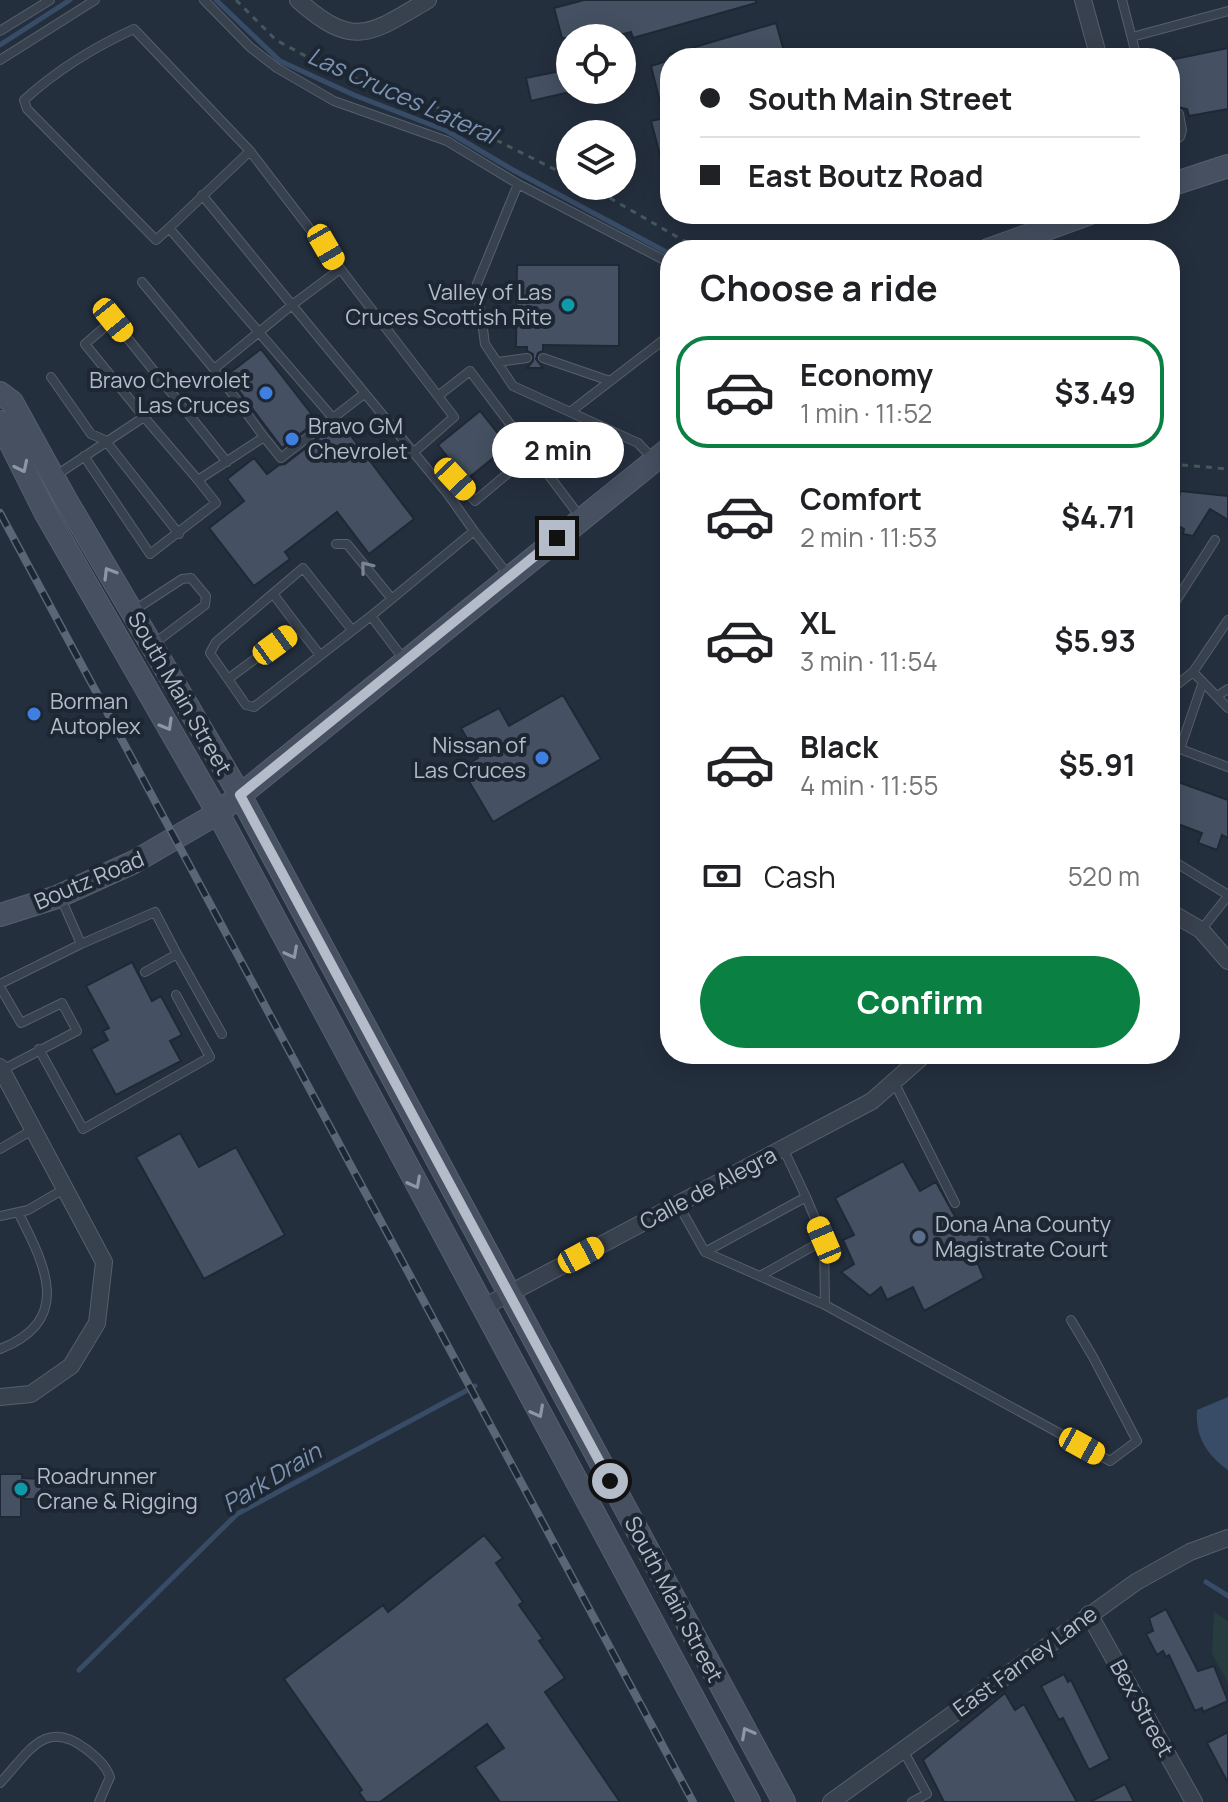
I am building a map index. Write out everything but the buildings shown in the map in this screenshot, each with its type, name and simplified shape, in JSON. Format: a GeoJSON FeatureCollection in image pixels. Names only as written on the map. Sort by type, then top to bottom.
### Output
{"type":"FeatureCollection","features":[{"type":"Feature","properties":{"kind":"main road"},"geometry":{"type":"LineString","coordinates":[[1180,180],[1228,166]]}},
{"type":"Feature","properties":{"kind":"main road"},"geometry":{"type":"LineString","coordinates":[[1016,240],[1060,224]]}},
{"type":"Feature","properties":{"kind":"main road","name":"South Main Street"},"geometry":{"type":"LineString","coordinates":[[0,393],[12,402],[240,795],[784,1802]]}},
{"type":"Feature","properties":{"kind":"main road","name":"South Main Street"},"geometry":{"type":"LineString","coordinates":[[0,422],[45,512],[218,813],[749,1802]]}},
{"type":"Feature","properties":{"kind":"main road","name":"Boutz Road"},"geometry":{"type":"LineString","coordinates":[[0,915],[60,895],[134,862],[218,813],[660,456]]}},
{"type":"Feature","properties":{"kind":"street"},"geometry":{"type":"LineString","coordinates":[[298,0],[322,21],[354,32],[381,27],[428,0]]}},
{"type":"Feature","properties":{"kind":"street"},"geometry":{"type":"LineString","coordinates":[[1087,1],[1097,48]]}},
{"type":"Feature","properties":{"kind":"street"},"geometry":{"type":"LineString","coordinates":[[1180,918],[1201,930],[1228,961]]}},
{"type":"Feature","properties":{"kind":"street","name":"Calle de Alegra"},"geometry":{"type":"LineString","coordinates":[[482,1308],[872,1101],[914,1064]]}},
{"type":"Feature","properties":{"kind":"street"},"geometry":{"type":"LineString","coordinates":[[0,1397],[31,1394],[71,1366],[97,1323],[104,1262],[1,1069]]}},
{"type":"Feature","properties":{"kind":"street","name":"East Farney Lane"},"geometry":{"type":"LineString","coordinates":[[831,1802],[1136,1582],[1190,1552],[1228,1538]]}},
{"type":"Feature","properties":{"kind":"street","name":"Bex Street"},"geometry":{"type":"LineString","coordinates":[[1089,1614],[1194,1802]]}},
{"type":"Feature","properties":{"kind":"lane"},"geometry":{"type":"LineString","coordinates":[[0,31],[50,0]]}},
{"type":"Feature","properties":{"kind":"lane"},"geometry":{"type":"LineString","coordinates":[[0,60],[95,0]]}},
{"type":"Feature","properties":{"kind":"lane"},"geometry":{"type":"LineString","coordinates":[[204,0],[250,47],[277,68],[334,101],[447,141],[518,184],[660,258]]}},
{"type":"Feature","properties":{"kind":"lane"},"geometry":{"type":"LineString","coordinates":[[1122,0],[1135,48]]}},
{"type":"Feature","properties":{"kind":"lane"},"geometry":{"type":"LineString","coordinates":[[1132,37],[1228,11]]}},
{"type":"Feature","properties":{"kind":"lane"},"geometry":{"type":"LineString","coordinates":[[250,151],[156,240],[27,109],[24,100],[48,78],[92,48],[134,29],[250,151],[454,417],[413,453]]}},
{"type":"Feature","properties":{"kind":"lane"},"geometry":{"type":"LineString","coordinates":[[518,184],[477,284],[485,344],[513,386],[660,453]]}},
{"type":"Feature","properties":{"kind":"lane"},"geometry":{"type":"LineString","coordinates":[[202,195],[435,479],[509,577]]}},
{"type":"Feature","properties":{"kind":"lane"},"geometry":{"type":"LineString","coordinates":[[169,228],[333,418]]}},
{"type":"Feature","properties":{"kind":"lane"},"geometry":{"type":"LineString","coordinates":[[214,369],[339,270]]}},
{"type":"Feature","properties":{"kind":"lane"},"geometry":{"type":"LineString","coordinates":[[142,282],[214,369],[281,458],[364,394]]}},
{"type":"Feature","properties":{"kind":"lane"},"geometry":{"type":"LineString","coordinates":[[84,456],[150,554],[216,503],[85,344],[113,320],[227,462]]}},
{"type":"Feature","properties":{"kind":"lane"},"geometry":{"type":"LineString","coordinates":[[570,412],[660,343]]}},
{"type":"Feature","properties":{"kind":"lane"},"geometry":{"type":"LineString","coordinates":[[498,362],[527,358]]}},
{"type":"Feature","properties":{"kind":"lane"},"geometry":{"type":"LineString","coordinates":[[543,358],[610,381]]}},
{"type":"Feature","properties":{"kind":"lane"},"geometry":{"type":"LineString","coordinates":[[438,396],[470,371],[582,519]]}},
{"type":"Feature","properties":{"kind":"lane"},"geometry":{"type":"LineString","coordinates":[[51,377],[91,434],[105,440],[179,534]]}},
{"type":"Feature","properties":{"kind":"lane"},"geometry":{"type":"LineString","coordinates":[[53,477],[144,417]]}},
{"type":"Feature","properties":{"kind":"lane"},"geometry":{"type":"LineString","coordinates":[[198,480],[264,437]]}},
{"type":"Feature","properties":{"kind":"lane"},"geometry":{"type":"LineString","coordinates":[[435,479],[455,479],[475,501],[532,453]]}},
{"type":"Feature","properties":{"kind":"lane"},"geometry":{"type":"LineString","coordinates":[[313,561],[216,642],[210,653],[246,705],[254,707],[474,531]]}},
{"type":"Feature","properties":{"kind":"lane"},"geometry":{"type":"LineString","coordinates":[[1180,594],[1215,540]]}},
{"type":"Feature","properties":{"kind":"lane"},"geometry":{"type":"LineString","coordinates":[[336,544],[347,544],[392,599]]}},
{"type":"Feature","properties":{"kind":"lane"},"geometry":{"type":"LineString","coordinates":[[303,568],[352,630]]}},
{"type":"Feature","properties":{"kind":"lane"},"geometry":{"type":"LineString","coordinates":[[132,612],[182,579],[191,578],[206,596],[205,605],[152,645]]}},
{"type":"Feature","properties":{"kind":"lane"},"geometry":{"type":"LineString","coordinates":[[274,595],[320,655]]}},
{"type":"Feature","properties":{"kind":"lane"},"geometry":{"type":"LineString","coordinates":[[371,616],[406,661]]}},
{"type":"Feature","properties":{"kind":"lane"},"geometry":{"type":"LineString","coordinates":[[1180,682],[1193,672],[1228,620]]}},
{"type":"Feature","properties":{"kind":"lane"},"geometry":{"type":"LineString","coordinates":[[228,679],[298,627]]}},
{"type":"Feature","properties":{"kind":"lane"},"geometry":{"type":"LineString","coordinates":[[1217,637],[1228,645]]}},
{"type":"Feature","properties":{"kind":"lane"},"geometry":{"type":"LineString","coordinates":[[1193,672],[1228,708]]}},
{"type":"Feature","properties":{"kind":"lane"},"geometry":{"type":"LineString","coordinates":[[1203,682],[1180,749],[1228,767]]}},
{"type":"Feature","properties":{"kind":"lane"},"geometry":{"type":"LineString","coordinates":[[1217,696],[1228,689]]}},
{"type":"Feature","properties":{"kind":"lane"},"geometry":{"type":"LineString","coordinates":[[1180,865],[1228,896],[1201,930]]}},
{"type":"Feature","properties":{"kind":"lane"},"geometry":{"type":"LineString","coordinates":[[60,895],[81,944]]}},
{"type":"Feature","properties":{"kind":"lane"},"geometry":{"type":"LineString","coordinates":[[1,1069],[77,1031],[62,1003],[21,1023],[0,985],[81,944],[155,912],[222,1034]]}},
{"type":"Feature","properties":{"kind":"lane"},"geometry":{"type":"LineString","coordinates":[[145,972],[177,954]]}},
{"type":"Feature","properties":{"kind":"lane"},"geometry":{"type":"LineString","coordinates":[[39,1049],[83,1129],[210,1057],[176,995]]}},
{"type":"Feature","properties":{"kind":"lane"},"geometry":{"type":"LineString","coordinates":[[894,1082],[955,1203]]}},
{"type":"Feature","properties":{"kind":"lane"},"geometry":{"type":"LineString","coordinates":[[0,1149],[34,1129]]}},
{"type":"Feature","properties":{"kind":"lane"},"geometry":{"type":"LineString","coordinates":[[783,1148],[824,1240],[825,1305]]}},
{"type":"Feature","properties":{"kind":"lane"},"geometry":{"type":"LineString","coordinates":[[0,1216],[28,1210],[65,1188]]}},
{"type":"Feature","properties":{"kind":"lane"},"geometry":{"type":"LineString","coordinates":[[705,1252],[806,1197]]}},
{"type":"Feature","properties":{"kind":"lane"},"geometry":{"type":"LineString","coordinates":[[678,1204],[705,1252],[825,1305],[1110,1461],[1137,1441],[1071,1320]]}},
{"type":"Feature","properties":{"kind":"lane"},"geometry":{"type":"LineString","coordinates":[[0,1349],[15,1343],[35,1328],[48,1296],[47,1274],[18,1212]]}},
{"type":"Feature","properties":{"kind":"lane"},"geometry":{"type":"LineString","coordinates":[[760,1276],[824,1240]]}},
{"type":"Feature","properties":{"kind":"lane"},"geometry":{"type":"LineString","coordinates":[[0,1783],[41,1740],[54,1734],[73,1739],[107,1769],[110,1777],[99,1802]]}},
{"type":"Feature","properties":{"kind":"lane"},"geometry":{"type":"LineString","coordinates":[[903,1750],[929,1798],[912,1802]]}},
{"type":"Feature","properties":{"kind":"path"},"geometry":{"type":"LineString","coordinates":[[236,0],[276,40],[328,68],[455,113],[488,136],[556,170]]}},
{"type":"Feature","properties":{"kind":"path"},"geometry":{"type":"LineString","coordinates":[[613,200],[683,240]]}},
{"type":"Feature","properties":{"kind":"path"},"geometry":{"type":"LineString","coordinates":[[1180,465],[1228,469]]}},
{"type":"Feature","properties":{"kind":"green space"},"geometry":{"type":"Polygon","coordinates":[[[1214,1612],[1228,1621],[1228,1683],[1212,1653],[1214,1612]]]}},
{"type":"Feature","properties":{"kind":"water"},"geometry":{"type":"Polygon","coordinates":[[[1228,1397],[1228,1470],[1214,1458],[1200,1437],[1197,1410],[1228,1397]]]}},
{"type":"Feature","properties":{"kind":"waterway"},"geometry":{"type":"LineString","coordinates":[[0,45],[70,0]]}},
{"type":"Feature","properties":{"kind":"waterway","name":"Las Cruces Lateral"},"geometry":{"type":"LineString","coordinates":[[216,0],[280,61],[354,95],[447,131],[660,249]]}},
{"type":"Feature","properties":{"kind":"waterway","name":"Park Drain"},"geometry":{"type":"LineString","coordinates":[[79,1670],[237,1514],[475,1386]]}},
{"type":"Feature","properties":{"kind":"waterway","name":"Park Drain"},"geometry":{"type":"LineString","coordinates":[[1206,1582],[1228,1596]]}},
{"type":"Feature","properties":{"kind":"railway"},"geometry":{"type":"LineString","coordinates":[[0,513],[693,1802]]}},
{"type":"Feature","properties":{"kind":"place","name":"Valley of Las Cruces Scottish Rite"},"geometry":{"type":"Point","coordinates":[568,305]}},
{"type":"Feature","properties":{"kind":"place","name":"Bravo Chevrolet Las Cruces"},"geometry":{"type":"Point","coordinates":[266,393]}},
{"type":"Feature","properties":{"kind":"place","name":"Bravo GM Chevrolet"},"geometry":{"type":"Point","coordinates":[292,439]}},
{"type":"Feature","properties":{"kind":"place","name":"Borman Autoplex"},"geometry":{"type":"Point","coordinates":[34,714]}},
{"type":"Feature","properties":{"kind":"place","name":"Nissan of Las Cruces"},"geometry":{"type":"Point","coordinates":[542,758]}},
{"type":"Feature","properties":{"kind":"place","name":"Dona Ana County Magistrate Court"},"geometry":{"type":"Point","coordinates":[919,1237]}},
{"type":"Feature","properties":{"kind":"place","name":"Roadrunner Crane & Rigging"},"geometry":{"type":"Point","coordinates":[21,1489]}},
{"type":"Feature","properties":{"kind":"route"},"geometry":{"type":"LineString","coordinates":[[557,538],[240,795],[610,1481]]}}]}
